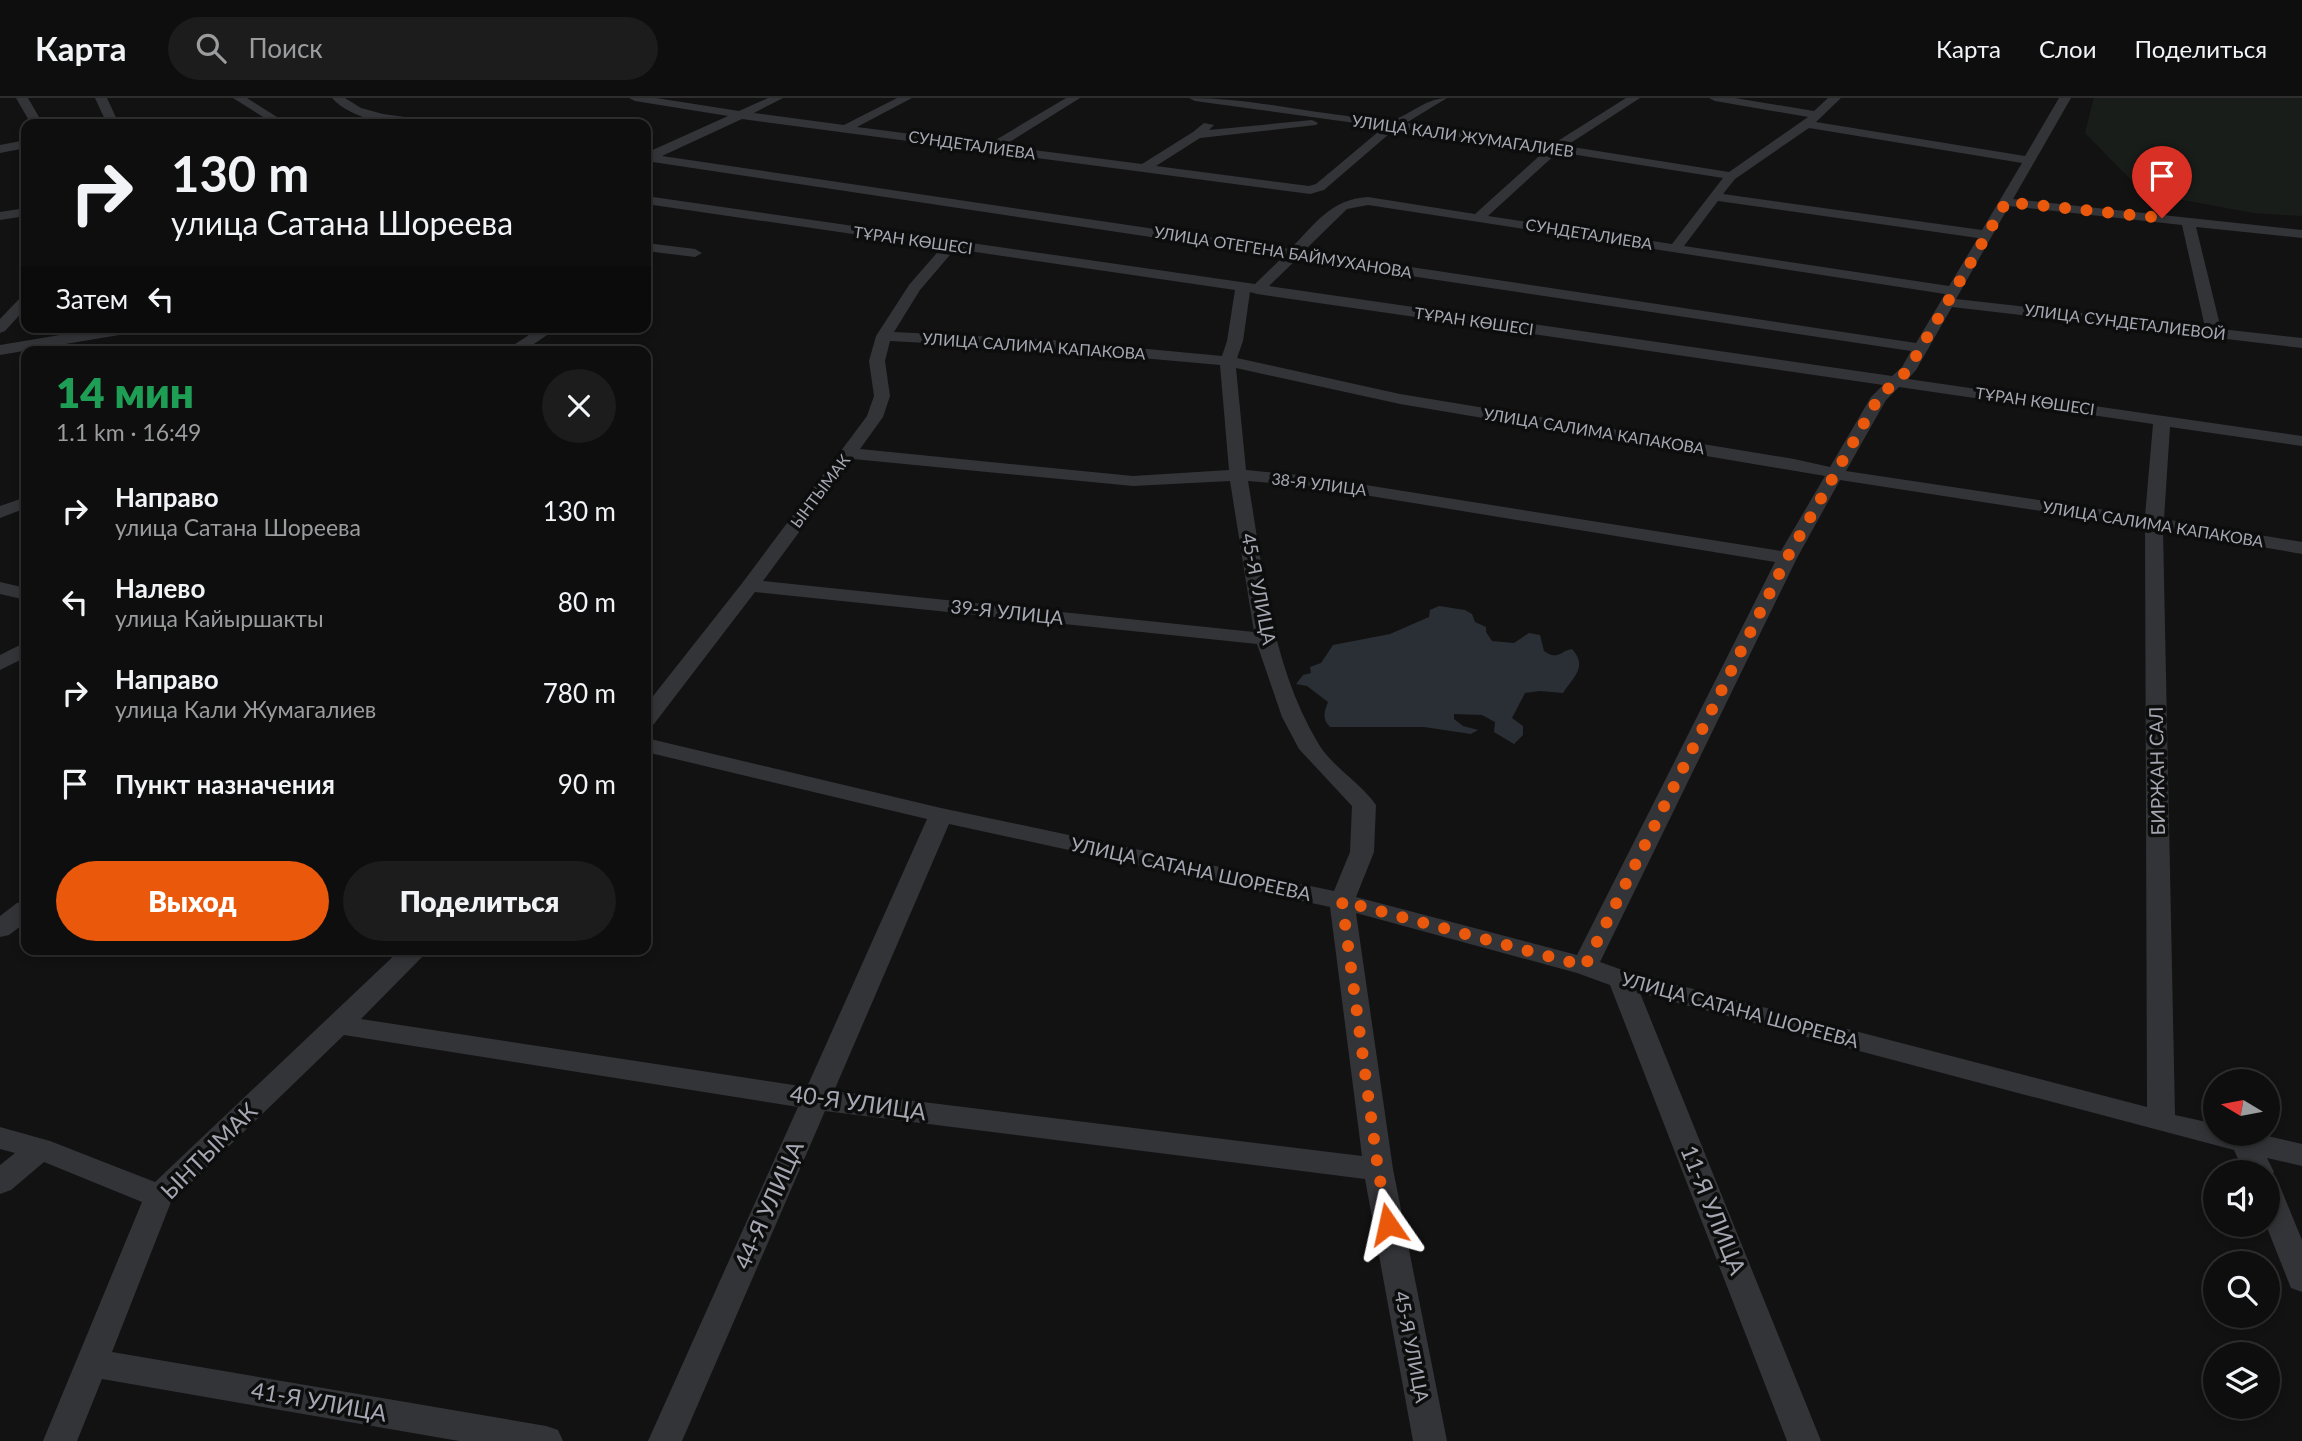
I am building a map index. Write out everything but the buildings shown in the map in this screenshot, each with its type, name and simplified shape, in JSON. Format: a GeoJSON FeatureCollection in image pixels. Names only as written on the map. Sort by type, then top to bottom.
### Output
{"type":"FeatureCollection","features":[{"type":"Feature","properties":{"kind":"street"},"geometry":{"type":"LineString","coordinates":[[22,98],[34,119]]}},
{"type":"Feature","properties":{"kind":"street"},"geometry":{"type":"LineString","coordinates":[[101,98],[111,119]]}},
{"type":"Feature","properties":{"kind":"street"},"geometry":{"type":"LineString","coordinates":[[239,98],[274,119]]}},
{"type":"Feature","properties":{"kind":"street"},"geometry":{"type":"LineString","coordinates":[[338,98],[358,110],[407,119]]}},
{"type":"Feature","properties":{"kind":"street","name":"СУНДЕТАЛИЕВА"},"geometry":{"type":"LineString","coordinates":[[635,98],[741,115],[1310,190],[1320,187],[1393,125]]}},
{"type":"Feature","properties":{"kind":"street"},"geometry":{"type":"LineString","coordinates":[[651,155],[777,98]]}},
{"type":"Feature","properties":{"kind":"street"},"geometry":{"type":"LineString","coordinates":[[848,127],[905,98]]}},
{"type":"Feature","properties":{"kind":"street"},"geometry":{"type":"LineString","coordinates":[[993,147],[1074,98]]}},
{"type":"Feature","properties":{"kind":"street","name":"УЛИЦА КАЛИ ЖУМАГАЛИЕВ"},"geometry":{"type":"LineString","coordinates":[[1195,98],[1223,112],[1350,119],[1731,176]]}},
{"type":"Feature","properties":{"kind":"street"},"geometry":{"type":"LineString","coordinates":[[1393,125],[1441,98]]}},
{"type":"Feature","properties":{"kind":"street"},"geometry":{"type":"LineString","coordinates":[[1479,218],[1554,149],[1634,98]]}},
{"type":"Feature","properties":{"kind":"street"},"geometry":{"type":"LineString","coordinates":[[1715,98],[2028,160]]}},
{"type":"Feature","properties":{"kind":"street"},"geometry":{"type":"LineString","coordinates":[[1676,247],[1731,176],[1811,119],[1835,98]]}},
{"type":"Feature","properties":{"kind":"street"},"geometry":{"type":"LineString","coordinates":[[1585,966],[1787,558],[1879,397],[1893,381],[1908,370],[2066,98]]}},
{"type":"Feature","properties":{"kind":"street"},"geometry":{"type":"LineString","coordinates":[[1144,168],[1196,135],[1223,112]]}},
{"type":"Feature","properties":{"kind":"street"},"geometry":{"type":"LineString","coordinates":[[1196,135],[1350,119]]}},
{"type":"Feature","properties":{"kind":"street"},"geometry":{"type":"LineString","coordinates":[[0,149],[21,145]]}},
{"type":"Feature","properties":{"kind":"street","name":"УЛИЦА ОТЕГЕНА БАЙМУХАНОВА"},"geometry":{"type":"LineString","coordinates":[[651,158],[1920,348]]}},
{"type":"Feature","properties":{"kind":"street"},"geometry":{"type":"LineString","coordinates":[[1714,197],[1987,235]]}},
{"type":"Feature","properties":{"kind":"street","name":"ТҰРАН КӨШЕСІ"},"geometry":{"type":"LineString","coordinates":[[651,201],[2302,441]]}},
{"type":"Feature","properties":{"kind":"street","name":"СУНДЕТАЛИЕВА"},"geometry":{"type":"LineString","coordinates":[[1250,288],[1294,253],[1342,206],[1351,202],[1368,201],[1676,247],[1950,297]]}},
{"type":"Feature","properties":{"kind":"street"},"geometry":{"type":"LineString","coordinates":[[2006,202],[2302,234]]}},
{"type":"Feature","properties":{"kind":"street"},"geometry":{"type":"LineString","coordinates":[[0,216],[21,213]]}},
{"type":"Feature","properties":{"kind":"street"},"geometry":{"type":"LineString","coordinates":[[2188,221],[2214,333]]}},
{"type":"Feature","properties":{"kind":"street","name":"ЫНТЫМАК"},"geometry":{"type":"LineString","coordinates":[[651,713],[750,586],[875,417],[882,397],[877,361],[884,337],[914,288],[950,246]]}},
{"type":"Feature","properties":{"kind":"street"},"geometry":{"type":"LineString","coordinates":[[651,248],[695,253]]}},
{"type":"Feature","properties":{"kind":"street","name":"45-Я УЛИЦА"},"geometry":{"type":"LineString","coordinates":[[1250,288],[1228,361],[1238,475],[1265,639],[1293,716],[1310,749],[1364,805],[1362,852],[1342,901],[1378,1169],[1430,1441]]}},
{"type":"Feature","properties":{"kind":"street","name":"УЛИЦА СУНДЕТАЛИЕВОЙ"},"geometry":{"type":"LineString","coordinates":[[1950,297],[2302,343]]}},
{"type":"Feature","properties":{"kind":"street"},"geometry":{"type":"LineString","coordinates":[[0,328],[21,305]]}},
{"type":"Feature","properties":{"kind":"street"},"geometry":{"type":"LineString","coordinates":[[24,346],[101,333]]}},
{"type":"Feature","properties":{"kind":"street"},"geometry":{"type":"LineString","coordinates":[[522,346],[542,333]]}},
{"type":"Feature","properties":{"kind":"street","name":"УЛИЦА САЛИМА КАПАКОВА"},"geometry":{"type":"LineString","coordinates":[[884,337],[1052,345],[1228,361],[1400,399],[1794,464],[1868,481],[2154,523],[2302,548]]}},
{"type":"Feature","properties":{"kind":"street"},"geometry":{"type":"LineString","coordinates":[[0,350],[21,346]]}},
{"type":"Feature","properties":{"kind":"street","name":"БИРЖАН САЛ"},"geometry":{"type":"LineString","coordinates":[[2161,1122],[2154,523],[2162,419]]}},
{"type":"Feature","properties":{"kind":"street","name":"38-Я УЛИЦА"},"geometry":{"type":"LineString","coordinates":[[848,453],[1133,481],[1238,475],[1309,481],[1787,558]]}},
{"type":"Feature","properties":{"kind":"street"},"geometry":{"type":"LineString","coordinates":[[0,513],[21,504]]}},
{"type":"Feature","properties":{"kind":"street","name":"39-Я УЛИЦА"},"geometry":{"type":"LineString","coordinates":[[750,586],[1265,639]]}},
{"type":"Feature","properties":{"kind":"street"},"geometry":{"type":"LineString","coordinates":[[0,588],[21,593]]}},
{"type":"Feature","properties":{"kind":"street"},"geometry":{"type":"LineString","coordinates":[[0,664],[21,651]]}},
{"type":"Feature","properties":{"kind":"street","name":"УЛИЦА САТАНА ШОРЕЕВА"},"geometry":{"type":"LineString","coordinates":[[651,746],[941,815],[1342,901],[1585,966],[1621,979],[2203,1132]]}},
{"type":"Feature","properties":{"kind":"street","name":"44-Я УЛИЦА"},"geometry":{"type":"LineString","coordinates":[[665,1441],[941,815]]}},
{"type":"Feature","properties":{"kind":"street"},"geometry":{"type":"LineString","coordinates":[[0,929],[21,913]]}},
{"type":"Feature","properties":{"kind":"street","name":"ЫНТЫМАК"},"geometry":{"type":"LineString","coordinates":[[60,1441],[159,1196],[410,955]]}},
{"type":"Feature","properties":{"kind":"street","name":"11-Я УЛИЦА"},"geometry":{"type":"LineString","coordinates":[[1621,979],[1804,1441]]}},
{"type":"Feature","properties":{"kind":"street","name":"40-Я УЛИЦА"},"geometry":{"type":"LineString","coordinates":[[339,1025],[816,1099],[1378,1169]]}},
{"type":"Feature","properties":{"kind":"street"},"geometry":{"type":"LineString","coordinates":[[0,1138],[40,1149],[159,1196]]}},
{"type":"Feature","properties":{"kind":"street","name":"УЛИЦА САТАНА ШОРЕЕВА"},"geometry":{"type":"LineString","coordinates":[[2265,1146],[2302,1155]]}},
{"type":"Feature","properties":{"kind":"street"},"geometry":{"type":"LineString","coordinates":[[0,1182],[40,1149]]}},
{"type":"Feature","properties":{"kind":"street"},"geometry":{"type":"LineString","coordinates":[[2280,1223],[2302,1279]]}},
{"type":"Feature","properties":{"kind":"street","name":"41-Я УЛИЦА"},"geometry":{"type":"LineString","coordinates":[[92,1363],[546,1441]]}},
{"type":"Feature","properties":{"kind":"shaded area"},"geometry":{"type":"Polygon","coordinates":[[[2094,98],[2302,98],[2302,216],[2254,213],[2144,193],[2085,133],[2094,98]]]}},
{"type":"Feature","properties":{"kind":"shaded area"},"geometry":{"type":"Polygon","coordinates":[[[1439,606],[1465,610],[1472,614],[1475,622],[1486,627],[1492,641],[1514,643],[1529,633],[1540,635],[1544,651],[1549,654],[1556,655],[1572,649],[1577,655],[1578,671],[1563,693],[1525,693],[1512,718],[1523,726],[1523,735],[1514,744],[1494,732],[1495,722],[1482,715],[1454,714],[1454,719],[1463,726],[1478,730],[1471,734],[1424,727],[1330,727],[1324,715],[1328,702],[1307,686],[1296,684],[1303,675],[1311,673],[1310,667],[1321,663],[1333,645],[1390,634],[1429,617],[1430,610],[1439,606]]]}},
{"type":"Feature","properties":{"kind":"route"},"geometry":{"type":"LineString","coordinates":[[1388,1224],[1378,1169],[1342,901],[1585,966],[1787,558],[1879,397],[1893,381],[1908,370],[2006,202],[2162,218]]}}]}
